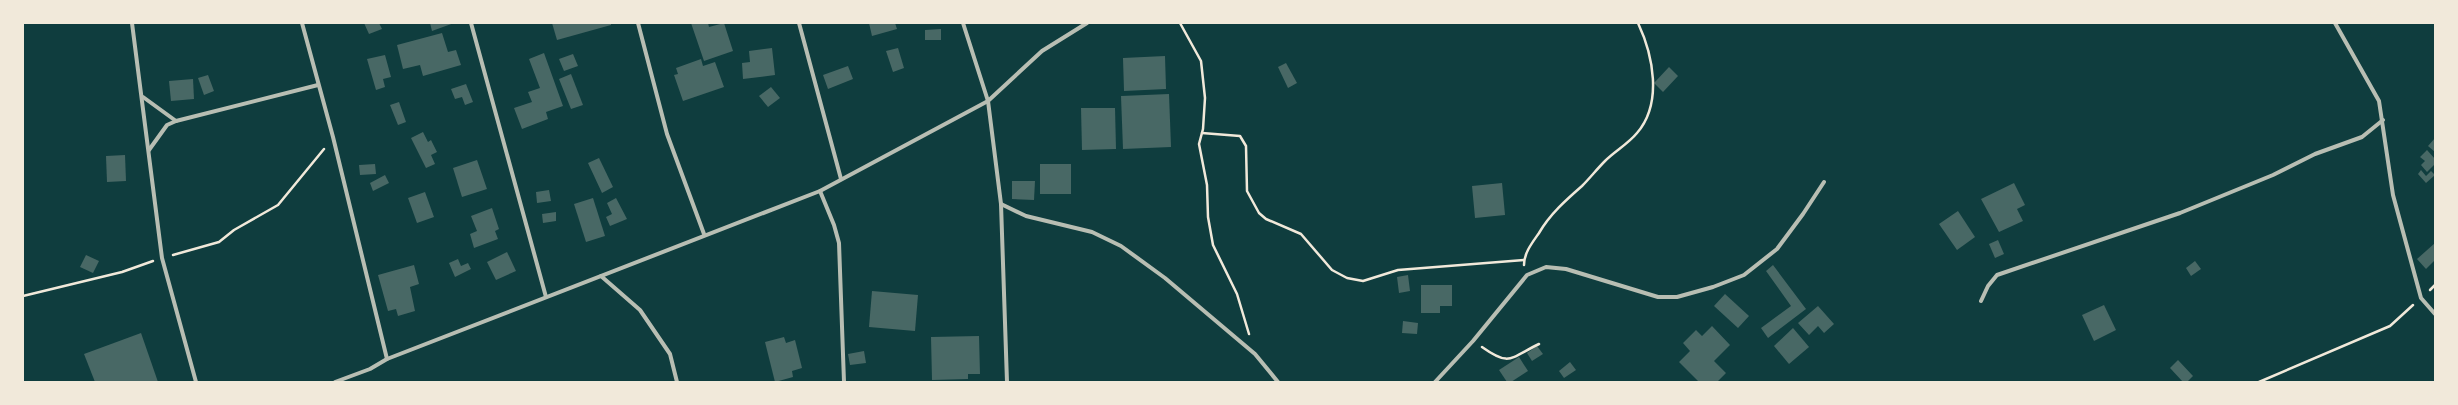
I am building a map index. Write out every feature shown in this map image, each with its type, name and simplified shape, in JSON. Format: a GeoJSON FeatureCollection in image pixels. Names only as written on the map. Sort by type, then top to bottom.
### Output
{"type":"FeatureCollection","features":[{"type":"Feature","properties":{"kind":"street"},"geometry":{"type":"LineString","coordinates":[[132,23],[162,258],[196,382]]}},
{"type":"Feature","properties":{"kind":"street"},"geometry":{"type":"LineString","coordinates":[[302,23],[333,137],[387,359]]}},
{"type":"Feature","properties":{"kind":"street"},"geometry":{"type":"LineString","coordinates":[[471,23],[546,297]]}},
{"type":"Feature","properties":{"kind":"street"},"geometry":{"type":"LineString","coordinates":[[638,23],[667,134],[704,234]]}},
{"type":"Feature","properties":{"kind":"street"},"geometry":{"type":"LineString","coordinates":[[799,23],[841,179]]}},
{"type":"Feature","properties":{"kind":"street"},"geometry":{"type":"LineString","coordinates":[[963,23],[988,101],[1001,204],[1007,382]]}},
{"type":"Feature","properties":{"kind":"street"},"geometry":{"type":"LineString","coordinates":[[335,382],[370,369],[387,359],[820,190],[988,101],[1042,51],[1087,23]]}},
{"type":"Feature","properties":{"kind":"street"},"geometry":{"type":"LineString","coordinates":[[2335,23],[2379,101],[2393,195],[2421,298],[2435,314]]}},
{"type":"Feature","properties":{"kind":"street"},"geometry":{"type":"LineString","coordinates":[[149,150],[167,125],[176,121],[318,85]]}},
{"type":"Feature","properties":{"kind":"street"},"geometry":{"type":"LineString","coordinates":[[142,97],[176,121]]}},
{"type":"Feature","properties":{"kind":"street"},"geometry":{"type":"LineString","coordinates":[[1981,301],[1988,286],[1997,275],[2180,213],[2273,175],[2315,154],[2362,137],[2383,120]]}},
{"type":"Feature","properties":{"kind":"street"},"geometry":{"type":"LineString","coordinates":[[1435,382],[1473,341],[1527,275],[1546,268],[1566,269],[1658,297],[1677,297],[1713,287],[1744,275],[1777,249],[1824,182]]}},
{"type":"Feature","properties":{"kind":"street"},"geometry":{"type":"LineString","coordinates":[[820,190],[834,225],[839,243],[844,382]]}},
{"type":"Feature","properties":{"kind":"street"},"geometry":{"type":"LineString","coordinates":[[1001,204],[1026,216],[1092,232],[1121,246],[1165,278],[1255,354],[1278,382]]}},
{"type":"Feature","properties":{"kind":"street"},"geometry":{"type":"LineString","coordinates":[[601,276],[640,310],[670,354],[677,382]]}},
{"type":"Feature","properties":{"kind":"path"},"geometry":{"type":"LineString","coordinates":[[1180,23],[1201,60],[1205,98],[1202,133],[1199,144],[1207,185],[1208,217],[1213,245],[1236,294],[1255,354]]}},
{"type":"Feature","properties":{"kind":"path"},"geometry":{"type":"LineString","coordinates":[[1527,275],[1524,260],[1542,226],[1562,203],[1584,184],[1604,162],[1637,134],[1643,124],[1652,103],[1653,83],[1647,42],[1638,23]]}},
{"type":"Feature","properties":{"kind":"path"},"geometry":{"type":"LineString","coordinates":[[1202,133],[1240,136],[1246,146],[1247,191],[1259,213],[1266,219],[1301,234],[1332,270],[1347,278],[1363,281],[1398,270],[1524,260]]}},
{"type":"Feature","properties":{"kind":"path"},"geometry":{"type":"LineString","coordinates":[[23,296],[122,272],[162,258],[219,242],[234,230],[278,205],[333,137]]}},
{"type":"Feature","properties":{"kind":"path"},"geometry":{"type":"LineString","coordinates":[[2259,382],[2390,326],[2421,298]]}},
{"type":"Feature","properties":{"kind":"path"},"geometry":{"type":"LineString","coordinates":[[1473,341],[1502,360],[1508,360],[1539,344]]}},
{"type":"Feature","properties":{"kind":"building"},"geometry":{"type":"Polygon","coordinates":[[[364,23],[379,23],[382,29],[369,34],[364,23]]]}},
{"type":"Feature","properties":{"kind":"building"},"geometry":{"type":"Polygon","coordinates":[[[430,23],[454,23],[432,31],[430,23]]]}},
{"type":"Feature","properties":{"kind":"building"},"geometry":{"type":"Polygon","coordinates":[[[552,23],[611,23],[611,25],[557,40],[552,23]]]}},
{"type":"Feature","properties":{"kind":"building"},"geometry":{"type":"Polygon","coordinates":[[[691,23],[708,23],[709,27],[724,23],[733,51],[704,61],[691,23]]]}},
{"type":"Feature","properties":{"kind":"building"},"geometry":{"type":"Polygon","coordinates":[[[869,23],[895,23],[897,29],[872,36],[869,23]]]}},
{"type":"Feature","properties":{"kind":"building"},"geometry":{"type":"Polygon","coordinates":[[[941,29],[941,40],[925,40],[925,30],[941,29]]]}},
{"type":"Feature","properties":{"kind":"building"},"geometry":{"type":"Polygon","coordinates":[[[442,33],[448,52],[456,50],[461,65],[423,76],[420,65],[403,69],[397,45],[442,33]]]}},
{"type":"Feature","properties":{"kind":"building"},"geometry":{"type":"Polygon","coordinates":[[[772,48],[775,75],[743,79],[742,63],[750,62],[749,51],[772,48]]]}},
{"type":"Feature","properties":{"kind":"building"},"geometry":{"type":"Polygon","coordinates":[[[898,48],[904,68],[893,72],[886,51],[898,48]]]}},
{"type":"Feature","properties":{"kind":"building"},"geometry":{"type":"Polygon","coordinates":[[[544,53],[563,106],[546,112],[548,119],[522,129],[514,108],[532,102],[528,92],[540,88],[529,59],[544,53]]]}},
{"type":"Feature","properties":{"kind":"building"},"geometry":{"type":"Polygon","coordinates":[[[573,54],[578,66],[564,71],[559,59],[573,54]]]}},
{"type":"Feature","properties":{"kind":"building"},"geometry":{"type":"Polygon","coordinates":[[[385,55],[391,77],[383,79],[385,87],[376,90],[367,59],[385,55]]]}},
{"type":"Feature","properties":{"kind":"building"},"geometry":{"type":"Polygon","coordinates":[[[1165,56],[1166,89],[1124,91],[1123,58],[1165,56]]]}},
{"type":"Feature","properties":{"kind":"building"},"geometry":{"type":"Polygon","coordinates":[[[701,59],[703,66],[715,62],[724,87],[683,101],[674,75],[678,74],[676,68],[701,59]]]}},
{"type":"Feature","properties":{"kind":"building"},"geometry":{"type":"Polygon","coordinates":[[[1286,63],[1297,83],[1288,88],[1278,67],[1286,63]]]}},
{"type":"Feature","properties":{"kind":"building"},"geometry":{"type":"Polygon","coordinates":[[[848,66],[853,79],[828,89],[823,75],[848,66]]]}},
{"type":"Feature","properties":{"kind":"building"},"geometry":{"type":"Polygon","coordinates":[[[1669,67],[1678,76],[1663,92],[1654,83],[1669,67]]]}},
{"type":"Feature","properties":{"kind":"building"},"geometry":{"type":"Polygon","coordinates":[[[571,74],[583,105],[571,109],[559,79],[571,74]]]}},
{"type":"Feature","properties":{"kind":"building"},"geometry":{"type":"Polygon","coordinates":[[[208,75],[214,91],[204,95],[198,78],[208,75]]]}},
{"type":"Feature","properties":{"kind":"building"},"geometry":{"type":"Polygon","coordinates":[[[193,79],[194,99],[171,101],[169,81],[193,79]]]}},
{"type":"Feature","properties":{"kind":"building"},"geometry":{"type":"Polygon","coordinates":[[[466,84],[473,102],[465,105],[462,97],[455,99],[451,89],[466,84]]]}},
{"type":"Feature","properties":{"kind":"building"},"geometry":{"type":"Polygon","coordinates":[[[771,87],[780,98],[768,107],[759,96],[771,87]]]}},
{"type":"Feature","properties":{"kind":"building"},"geometry":{"type":"Polygon","coordinates":[[[1169,94],[1171,147],[1123,149],[1121,96],[1169,94]]]}},
{"type":"Feature","properties":{"kind":"building"},"geometry":{"type":"Polygon","coordinates":[[[399,102],[406,122],[398,125],[390,105],[399,102]]]}},
{"type":"Feature","properties":{"kind":"building"},"geometry":{"type":"Polygon","coordinates":[[[1081,108],[1115,108],[1116,149],[1082,150],[1081,108]]]}},
{"type":"Feature","properties":{"kind":"building"},"geometry":{"type":"Polygon","coordinates":[[[423,132],[428,142],[431,140],[437,152],[431,155],[435,164],[426,168],[411,138],[423,132]]]}},
{"type":"Feature","properties":{"kind":"building"},"geometry":{"type":"Polygon","coordinates":[[[2435,138],[2435,152],[2428,146],[2435,138]]]}},
{"type":"Feature","properties":{"kind":"building"},"geometry":{"type":"Polygon","coordinates":[[[2427,150],[2435,159],[2435,164],[2427,172],[2421,165],[2425,161],[2420,157],[2427,150]]]}},
{"type":"Feature","properties":{"kind":"building"},"geometry":{"type":"Polygon","coordinates":[[[125,155],[126,181],[107,182],[106,156],[125,155]]]}},
{"type":"Feature","properties":{"kind":"building"},"geometry":{"type":"Polygon","coordinates":[[[599,158],[613,187],[602,193],[588,163],[599,158]]]}},
{"type":"Feature","properties":{"kind":"building"},"geometry":{"type":"Polygon","coordinates":[[[477,160],[487,189],[462,197],[453,168],[477,160]]]}},
{"type":"Feature","properties":{"kind":"building"},"geometry":{"type":"Polygon","coordinates":[[[375,164],[376,174],[360,175],[359,165],[375,164]]]}},
{"type":"Feature","properties":{"kind":"building"},"geometry":{"type":"Polygon","coordinates":[[[1040,164],[1071,164],[1071,194],[1040,194],[1040,164]]]}},
{"type":"Feature","properties":{"kind":"building"},"geometry":{"type":"Polygon","coordinates":[[[2421,170],[2426,176],[2431,171],[2435,175],[2426,183],[2418,174],[2421,170]]]}},
{"type":"Feature","properties":{"kind":"building"},"geometry":{"type":"Polygon","coordinates":[[[385,175],[389,183],[373,191],[370,183],[385,175]]]}},
{"type":"Feature","properties":{"kind":"building"},"geometry":{"type":"Polygon","coordinates":[[[1012,181],[1035,181],[1034,200],[1012,199],[1012,181]]]}},
{"type":"Feature","properties":{"kind":"building"},"geometry":{"type":"Polygon","coordinates":[[[1502,183],[1505,215],[1475,218],[1472,186],[1502,183]]]}},
{"type":"Feature","properties":{"kind":"building"},"geometry":{"type":"Polygon","coordinates":[[[2014,183],[2025,205],[2017,209],[2023,221],[1999,232],[1981,199],[2014,183]]]}},
{"type":"Feature","properties":{"kind":"building"},"geometry":{"type":"Polygon","coordinates":[[[549,190],[551,201],[537,203],[536,192],[549,190]]]}},
{"type":"Feature","properties":{"kind":"building"},"geometry":{"type":"Polygon","coordinates":[[[425,192],[434,217],[417,223],[408,198],[425,192]]]}},
{"type":"Feature","properties":{"kind":"building"},"geometry":{"type":"Polygon","coordinates":[[[593,198],[605,236],[586,242],[574,204],[593,198]]]}},
{"type":"Feature","properties":{"kind":"building"},"geometry":{"type":"Polygon","coordinates":[[[616,198],[627,219],[610,226],[606,217],[612,214],[607,203],[616,198]]]}},
{"type":"Feature","properties":{"kind":"building"},"geometry":{"type":"Polygon","coordinates":[[[492,208],[499,229],[495,231],[498,239],[474,248],[470,234],[477,231],[471,216],[492,208]]]}},
{"type":"Feature","properties":{"kind":"building"},"geometry":{"type":"Polygon","coordinates":[[[1958,211],[1975,237],[1957,250],[1939,224],[1958,211]]]}},
{"type":"Feature","properties":{"kind":"building"},"geometry":{"type":"Polygon","coordinates":[[[556,212],[556,221],[543,223],[542,214],[556,212]]]}},
{"type":"Feature","properties":{"kind":"building"},"geometry":{"type":"Polygon","coordinates":[[[1998,240],[2004,254],[1995,258],[1989,244],[1998,240]]]}},
{"type":"Feature","properties":{"kind":"building"},"geometry":{"type":"Polygon","coordinates":[[[2435,243],[2435,260],[2426,269],[2417,259],[2435,243]]]}},
{"type":"Feature","properties":{"kind":"building"},"geometry":{"type":"Polygon","coordinates":[[[507,252],[516,271],[496,280],[487,262],[507,252]]]}},
{"type":"Feature","properties":{"kind":"building"},"geometry":{"type":"Polygon","coordinates":[[[86,255],[99,261],[93,273],[80,267],[86,255]]]}},
{"type":"Feature","properties":{"kind":"building"},"geometry":{"type":"Polygon","coordinates":[[[458,259],[461,266],[468,263],[471,269],[455,277],[449,263],[458,259]]]}},
{"type":"Feature","properties":{"kind":"building"},"geometry":{"type":"Polygon","coordinates":[[[2195,261],[2201,269],[2191,276],[2186,268],[2195,261]]]}},
{"type":"Feature","properties":{"kind":"building"},"geometry":{"type":"Polygon","coordinates":[[[414,265],[419,284],[410,287],[415,311],[398,316],[396,309],[388,311],[378,275],[414,265]]]}},
{"type":"Feature","properties":{"kind":"building"},"geometry":{"type":"Polygon","coordinates":[[[1773,265],[1806,309],[1768,338],[1761,328],[1791,306],[1766,271],[1773,265]]]}},
{"type":"Feature","properties":{"kind":"building"},"geometry":{"type":"Polygon","coordinates":[[[1408,275],[1410,291],[1399,293],[1397,277],[1408,275]]]}},
{"type":"Feature","properties":{"kind":"building"},"geometry":{"type":"Polygon","coordinates":[[[1421,285],[1452,285],[1452,306],[1440,306],[1440,313],[1421,313],[1421,285]]]}},
{"type":"Feature","properties":{"kind":"building"},"geometry":{"type":"Polygon","coordinates":[[[872,291],[918,295],[915,331],[869,327],[872,291]]]}},
{"type":"Feature","properties":{"kind":"building"},"geometry":{"type":"Polygon","coordinates":[[[1725,294],[1749,316],[1738,328],[1714,306],[1725,294]]]}},
{"type":"Feature","properties":{"kind":"building"},"geometry":{"type":"Polygon","coordinates":[[[2104,305],[2116,330],[2094,341],[2082,315],[2104,305]]]}},
{"type":"Feature","properties":{"kind":"building"},"geometry":{"type":"Polygon","coordinates":[[[1818,306],[1834,324],[1824,333],[1818,326],[1809,335],[1798,323],[1818,306]]]}},
{"type":"Feature","properties":{"kind":"building"},"geometry":{"type":"Polygon","coordinates":[[[1403,321],[1418,323],[1417,334],[1402,333],[1403,321]]]}},
{"type":"Feature","properties":{"kind":"building"},"geometry":{"type":"Polygon","coordinates":[[[1712,326],[1730,345],[1714,361],[1726,373],[1717,382],[1699,382],[1679,362],[1690,351],[1683,343],[1696,330],[1702,336],[1712,326]]]}},
{"type":"Feature","properties":{"kind":"building"},"geometry":{"type":"Polygon","coordinates":[[[1793,328],[1809,347],[1789,364],[1774,346],[1793,328]]]}},
{"type":"Feature","properties":{"kind":"building"},"geometry":{"type":"Polygon","coordinates":[[[141,333],[158,382],[95,382],[84,354],[141,333]]]}},
{"type":"Feature","properties":{"kind":"building"},"geometry":{"type":"Polygon","coordinates":[[[979,336],[980,374],[968,374],[968,379],[932,380],[931,337],[979,336]]]}},
{"type":"Feature","properties":{"kind":"building"},"geometry":{"type":"Polygon","coordinates":[[[784,337],[786,343],[795,340],[802,368],[792,371],[793,377],[775,382],[765,342],[784,337]]]}},
{"type":"Feature","properties":{"kind":"building"},"geometry":{"type":"Polygon","coordinates":[[[1537,346],[1543,354],[1532,361],[1527,353],[1537,346]]]}},
{"type":"Feature","properties":{"kind":"building"},"geometry":{"type":"Polygon","coordinates":[[[864,351],[866,363],[850,365],[848,354],[864,351]]]}},
{"type":"Feature","properties":{"kind":"building"},"geometry":{"type":"Polygon","coordinates":[[[1519,357],[1528,371],[1511,382],[1507,382],[1499,370],[1519,357]]]}},
{"type":"Feature","properties":{"kind":"building"},"geometry":{"type":"Polygon","coordinates":[[[2178,360],[2193,376],[2187,382],[2183,382],[2170,368],[2178,360]]]}},
{"type":"Feature","properties":{"kind":"building"},"geometry":{"type":"Polygon","coordinates":[[[1570,362],[1576,370],[1564,378],[1559,371],[1570,362]]]}}]}
